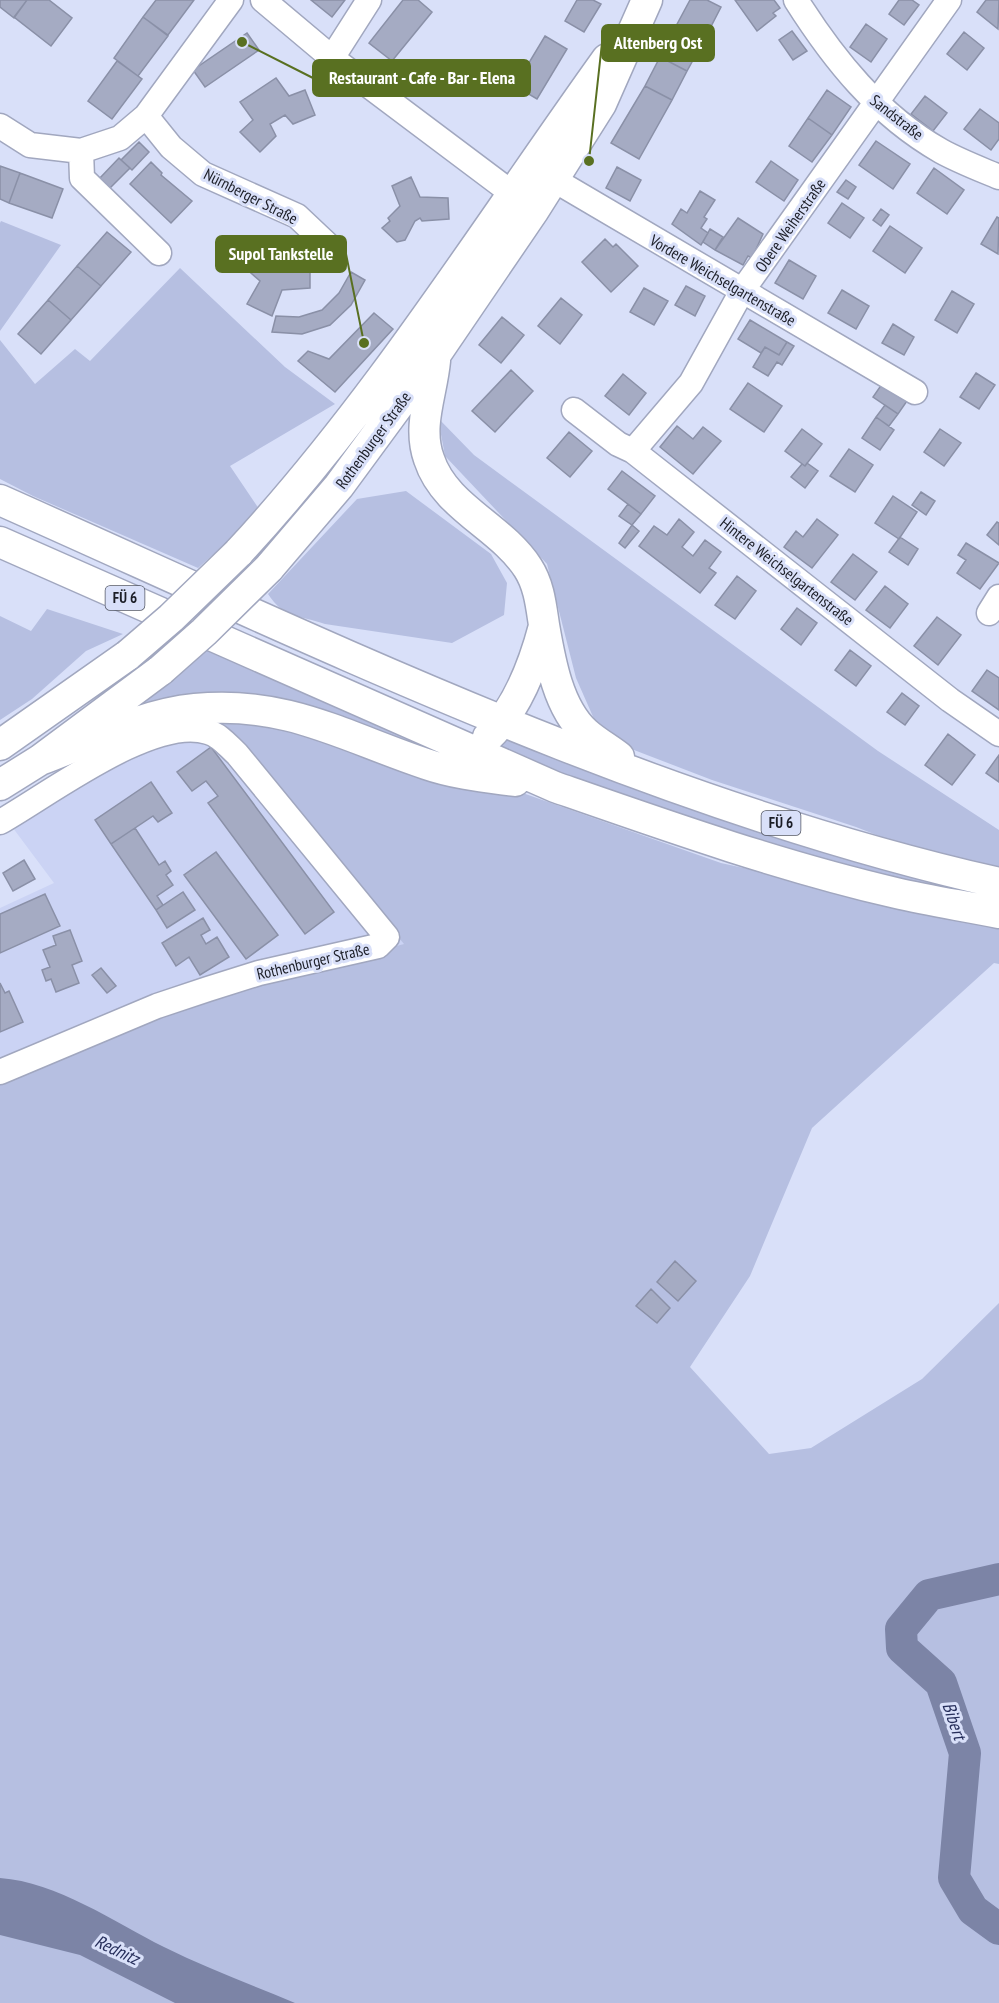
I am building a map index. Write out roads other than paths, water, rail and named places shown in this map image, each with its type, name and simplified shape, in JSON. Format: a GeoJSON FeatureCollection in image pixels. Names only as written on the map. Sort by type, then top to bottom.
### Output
{"type":"FeatureCollection","features":[{"type":"Feature","properties":{"kind":"main road","name":"Rothenburger Straße"},"geometry":{"type":"LineString","coordinates":[[0,785],[40,760],[160,670],[204,632],[269,567],[339,486],[436,354],[523,202],[543,173],[601,104],[645,4]]}},
{"type":"Feature","properties":{"kind":"main road","name":"Rothenburger Straße"},"geometry":{"type":"LineString","coordinates":[[1,744],[128,655],[171,618],[238,553],[291,494],[429,313],[523,202]]}},
{"type":"Feature","properties":{"kind":"main road"},"geometry":{"type":"LineString","coordinates":[[436,354],[424,428],[424,442],[435,477],[453,497],[500,536],[521,558],[536,584],[557,681],[572,716],[585,732],[654,781]]}},
{"type":"Feature","properties":{"kind":"main road","name":"FÜ 6"},"geometry":{"type":"LineString","coordinates":[[0,500],[503,723],[654,781],[909,863],[999,883]]}},
{"type":"Feature","properties":{"kind":"main road","name":"FÜ 6"},"geometry":{"type":"LineString","coordinates":[[0,542],[555,787],[658,823],[819,873],[897,893],[999,913]]}},
{"type":"Feature","properties":{"kind":"main road"},"geometry":{"type":"LineString","coordinates":[[473,751],[503,723],[537,654],[544,626]]}},
{"type":"Feature","properties":{"kind":"main road"},"geometry":{"type":"LineString","coordinates":[[40,760],[170,713],[195,709],[255,709],[315,722],[445,770],[555,787]]}},
{"type":"Feature","properties":{"kind":"street"},"geometry":{"type":"LineString","coordinates":[[0,126],[30,145],[81,151],[120,138],[146,116],[231,0]]}},
{"type":"Feature","properties":{"kind":"street"},"geometry":{"type":"LineString","coordinates":[[263,0],[332,58],[523,202]]}},
{"type":"Feature","properties":{"kind":"street"},"geometry":{"type":"LineString","coordinates":[[332,58],[369,0]]}},
{"type":"Feature","properties":{"kind":"street","name":"Sandstraße"},"geometry":{"type":"LineString","coordinates":[[796,0],[825,45],[875,104],[940,150],[999,177]]}},
{"type":"Feature","properties":{"kind":"street","name":"Obere Weiherstraße"},"geometry":{"type":"LineString","coordinates":[[633,451],[691,383],[742,291],[949,0]]}},
{"type":"Feature","properties":{"kind":"street","name":"Nürnberger Straße"},"geometry":{"type":"LineString","coordinates":[[146,116],[171,147],[203,174],[297,216],[332,249]]}},
{"type":"Feature","properties":{"kind":"street"},"geometry":{"type":"LineString","coordinates":[[81,151],[82,178],[159,253]]}},
{"type":"Feature","properties":{"kind":"street","name":"Vordere Weichselgartenstraße"},"geometry":{"type":"LineString","coordinates":[[543,173],[915,392]]}},
{"type":"Feature","properties":{"kind":"street","name":"Hintere Weichselgartenstraße"},"geometry":{"type":"LineString","coordinates":[[574,410],[618,444],[633,451],[950,700],[999,734]]}},
{"type":"Feature","properties":{"kind":"street","name":"Rothenburger Straße"},"geometry":{"type":"LineString","coordinates":[[0,822],[82,771],[116,753],[171,733],[185,730],[208,732],[220,738],[237,754],[387,938],[378,946],[259,973],[157,1006],[0,1072]]}},
{"type":"Feature","properties":{"kind":"water","name":"Rednitz"},"geometry":{"type":"Polygon","coordinates":[[[0,1878],[21,1881],[64,1895],[180,1955],[295,2003],[175,2003],[80,1955],[0,1935],[0,1878]]]}},
{"type":"Feature","properties":{"kind":"waterway","name":"Bibert"},"geometry":{"type":"LineString","coordinates":[[999,1579],[929,1595],[901,1629],[902,1648],[941,1683],[965,1753],[954,1878],[973,1910],[999,1929]]}},
{"type":"Feature","properties":{"kind":"place","name":"Restaurant - Cafe - Bar - Elena"},"geometry":{"type":"Point","coordinates":[242,42]}},
{"type":"Feature","properties":{"kind":"place","name":"Altenberg Ost"},"geometry":{"type":"Point","coordinates":[589,161]}},
{"type":"Feature","properties":{"kind":"place","name":"Supol Tankstelle"},"geometry":{"type":"Point","coordinates":[364,343]}}]}
